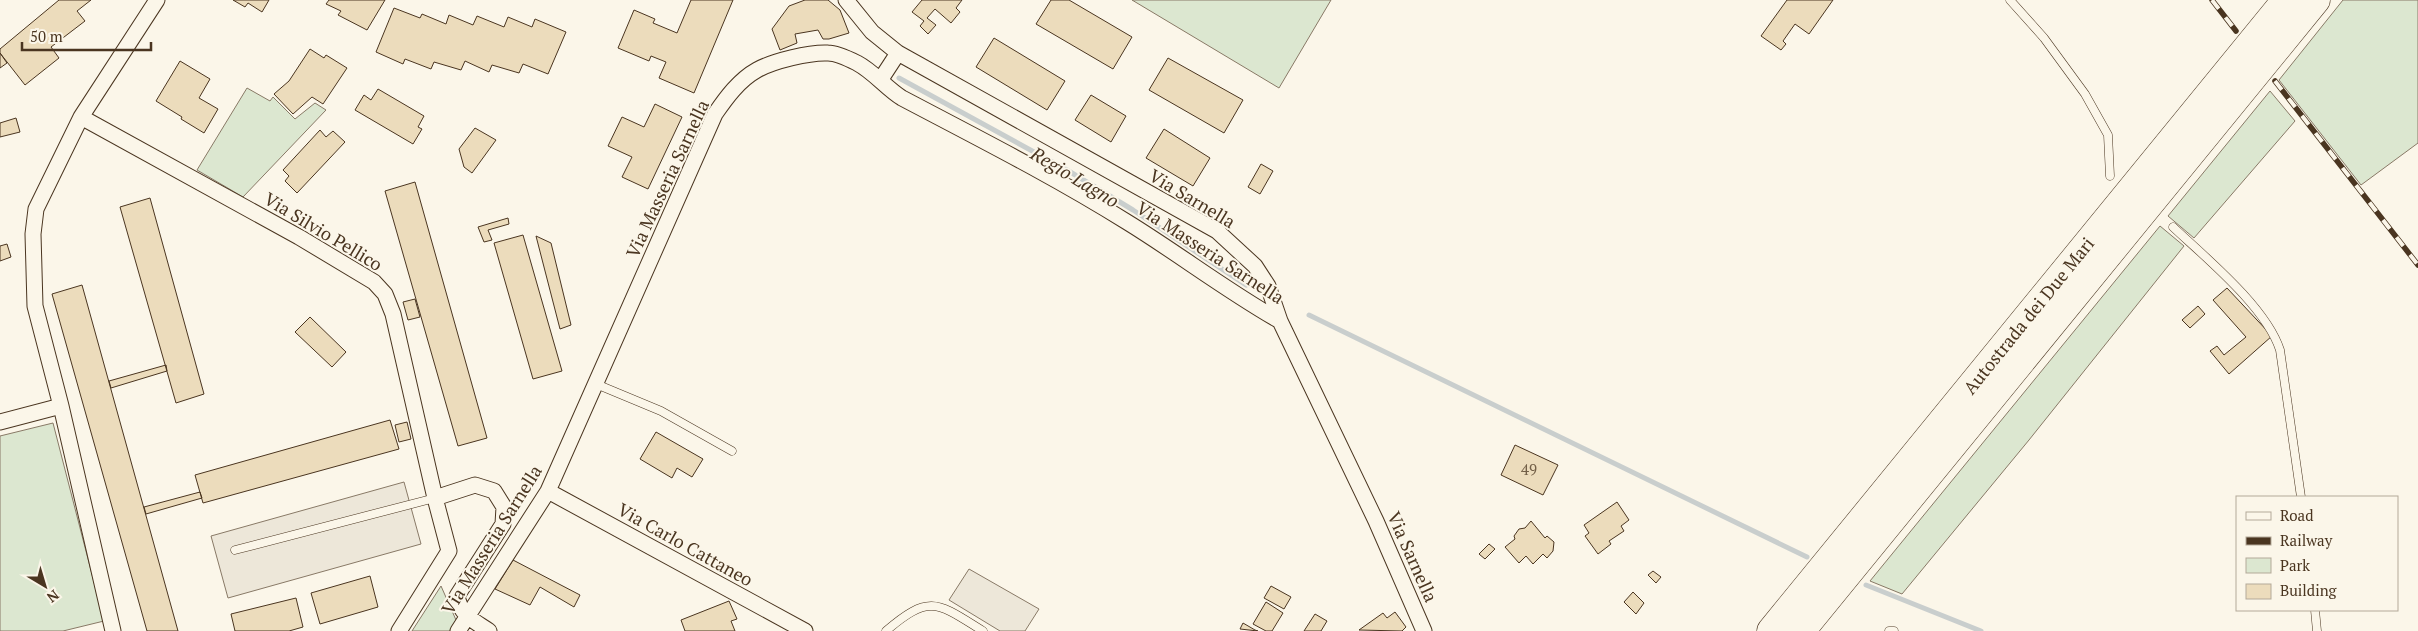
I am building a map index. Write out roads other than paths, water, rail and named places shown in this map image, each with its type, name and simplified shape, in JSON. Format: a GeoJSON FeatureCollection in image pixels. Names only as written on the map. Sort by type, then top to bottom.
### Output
{"type":"FeatureCollection","features":[{"type":"Feature","properties":{"kind":"highway","name":"Autostrada dei Due Mari"},"geometry":{"type":"LineString","coordinates":[[1771,631],[2286,0]]}},
{"type":"Feature","properties":{"kind":"highway","name":"Autostrada dei Due Mari"},"geometry":{"type":"LineString","coordinates":[[1801,631],[2316,0]]}},
{"type":"Feature","properties":{"kind":"street"},"geometry":{"type":"LineString","coordinates":[[112,631],[61,406],[34,306],[33,234],[36,209],[81,118],[157,0]]}},
{"type":"Feature","properties":{"kind":"street","name":"Via Sarnella"},"geometry":{"type":"LineString","coordinates":[[846,0],[872,32],[898,53],[1217,231],[1254,266],[1268,286],[1280,321],[1376,521],[1424,631]]}},
{"type":"Feature","properties":{"kind":"street","name":"Via Masseria Sarnella"},"geometry":{"type":"LineString","coordinates":[[458,631],[548,491],[715,114],[731,91],[756,70],[774,63],[828,53],[856,63],[881,79],[889,90],[902,98],[1053,178],[1128,222],[1235,294],[1280,321]]}},
{"type":"Feature","properties":{"kind":"street"},"geometry":{"type":"LineString","coordinates":[[881,79],[898,53]]}},
{"type":"Feature","properties":{"kind":"street","name":"Via Silvio Pellico"},"geometry":{"type":"LineString","coordinates":[[81,118],[299,237],[374,282],[386,294],[393,314],[435,498],[450,551],[399,631]]}},
{"type":"Feature","properties":{"kind":"street"},"geometry":{"type":"LineString","coordinates":[[0,422],[61,406]]}},
{"type":"Feature","properties":{"kind":"street"},"geometry":{"type":"LineString","coordinates":[[435,498],[475,485],[494,491],[504,507],[502,524],[457,596],[460,608],[489,631]]}},
{"type":"Feature","properties":{"kind":"street","name":"Via Carlo Cattaneo"},"geometry":{"type":"LineString","coordinates":[[548,491],[805,631]]}},
{"type":"Feature","properties":{"kind":"lane"},"geometry":{"type":"LineString","coordinates":[[2010,0],[2044,38],[2085,94],[2108,136],[2110,176]]}},
{"type":"Feature","properties":{"kind":"lane"},"geometry":{"type":"LineString","coordinates":[[2172,228],[2233,283],[2276,336],[2280,350],[2300,496]]}},
{"type":"Feature","properties":{"kind":"lane"},"geometry":{"type":"LineString","coordinates":[[596,384],[661,411],[732,451]]}},
{"type":"Feature","properties":{"kind":"lane"},"geometry":{"type":"LineString","coordinates":[[234,550],[435,498]]}},
{"type":"Feature","properties":{"kind":"lane"},"geometry":{"type":"LineString","coordinates":[[886,631],[902,617],[925,605],[937,605],[984,631]]}},
{"type":"Feature","properties":{"kind":"lane"},"geometry":{"type":"LineString","coordinates":[[2315,611],[2317,631]]}},
{"type":"Feature","properties":{"kind":"lane"},"geometry":{"type":"LineString","coordinates":[[1889,631],[1894,631]]}},
{"type":"Feature","properties":{"kind":"waterway","name":"Regio Lagno"},"geometry":{"type":"LineString","coordinates":[[899,78],[1067,170],[1133,210],[1246,285]]}},
{"type":"Feature","properties":{"kind":"waterway"},"geometry":{"type":"LineString","coordinates":[[1309,315],[1807,557]]}},
{"type":"Feature","properties":{"kind":"waterway","name":"Regio Lagno"},"geometry":{"type":"LineString","coordinates":[[1866,585],[1981,631]]}},
{"type":"Feature","properties":{"kind":"railway"},"geometry":{"type":"LineString","coordinates":[[2212,0],[2236,31]]}},
{"type":"Feature","properties":{"kind":"railway"},"geometry":{"type":"LineString","coordinates":[[2275,81],[2418,265]]}}]}
